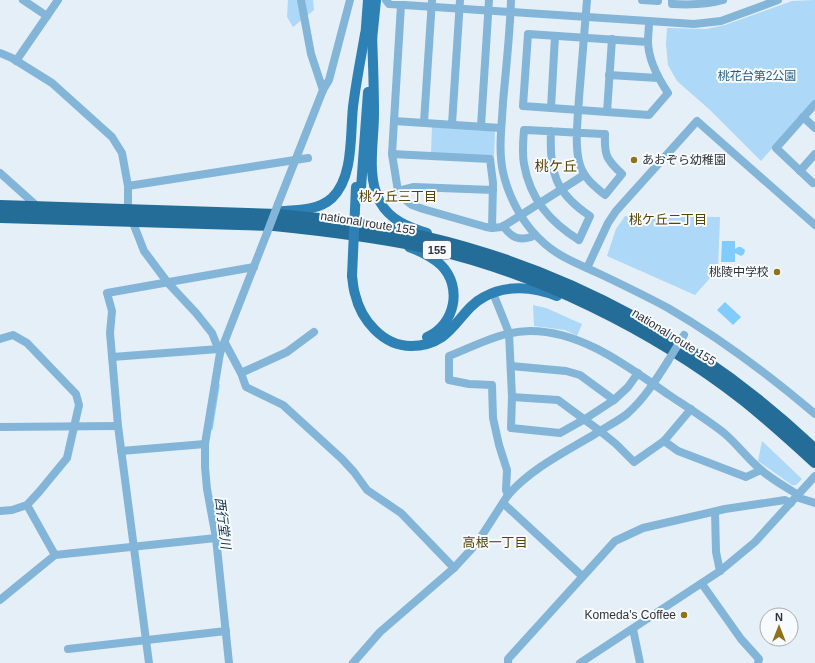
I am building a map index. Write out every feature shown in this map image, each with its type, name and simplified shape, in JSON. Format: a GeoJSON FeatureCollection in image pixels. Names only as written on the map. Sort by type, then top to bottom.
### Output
{"type":"FeatureCollection","features":[{"type":"Feature","properties":{"kind":"highway","name":"national route 155"},"geometry":{"type":"LineString","coordinates":[[0,206],[38,207],[313,229],[422,246],[459,256],[532,279],[588,304],[636,329],[697,366],[744,400],[815,462]]}},
{"type":"Feature","properties":{"kind":"highway","name":"national route 155"},"geometry":{"type":"LineString","coordinates":[[0,217],[208,212],[278,215],[312,218],[398,232],[424,237],[468,249],[533,270],[593,296],[646,324],[703,360],[748,392],[791,427],[815,450]]}},
{"type":"Feature","properties":{"kind":"main road"},"geometry":{"type":"LineString","coordinates":[[368,0],[369,34],[374,84],[372,164],[374,182],[380,201],[392,216],[406,225],[452,240],[468,249]]}},
{"type":"Feature","properties":{"kind":"main road"},"geometry":{"type":"LineString","coordinates":[[208,212],[301,210],[316,207],[325,203],[337,193],[341,187],[347,170],[353,106],[376,0]]}},
{"type":"Feature","properties":{"kind":"main road"},"geometry":{"type":"LineString","coordinates":[[369,34],[358,188],[354,276],[357,300],[369,323],[383,337],[401,345],[422,345],[436,341],[450,330],[470,307],[483,297],[497,291],[512,288],[530,288],[548,292],[636,329]]}},
{"type":"Feature","properties":{"kind":"main road"},"geometry":{"type":"LineString","coordinates":[[354,276],[364,305],[374,320],[388,332],[403,339],[415,340],[431,336],[444,325],[452,311],[454,293],[452,284],[442,266],[429,256],[384,239]]}},
{"type":"Feature","properties":{"kind":"street"},"geometry":{"type":"LineString","coordinates":[[24,0],[47,16]]}},
{"type":"Feature","properties":{"kind":"street"},"geometry":{"type":"LineString","coordinates":[[16,60],[58,0]]}},
{"type":"Feature","properties":{"kind":"street"},"geometry":{"type":"LineString","coordinates":[[300,0],[311,54],[323,90]]}},
{"type":"Feature","properties":{"kind":"street"},"geometry":{"type":"LineString","coordinates":[[229,663],[216,538],[207,489],[205,467],[205,444],[220,351],[225,343],[323,90],[329,80],[350,0]]}},
{"type":"Feature","properties":{"kind":"street"},"geometry":{"type":"LineString","coordinates":[[386,0],[389,4],[401,5],[432,4],[460,9],[694,24],[721,21],[769,2],[778,0]]}},
{"type":"Feature","properties":{"kind":"street"},"geometry":{"type":"LineString","coordinates":[[452,124],[460,0]]}},
{"type":"Feature","properties":{"kind":"street"},"geometry":{"type":"LineString","coordinates":[[481,126],[489,0]]}},
{"type":"Feature","properties":{"kind":"street"},"geometry":{"type":"LineString","coordinates":[[511,0],[501,128],[501,152],[503,170],[509,192],[521,215],[546,245],[563,257],[634,291],[691,323],[765,373],[815,414]]}},
{"type":"Feature","properties":{"kind":"street"},"geometry":{"type":"LineString","coordinates":[[551,131],[551,161],[555,176],[569,200],[590,216],[579,240],[563,230],[550,218],[539,204],[531,187],[524,164],[524,130],[551,131],[578,133],[605,134],[604,147],[607,159],[622,174],[605,195],[584,175],[577,156],[578,133],[579,110],[586,0]]}},
{"type":"Feature","properties":{"kind":"street"},"geometry":{"type":"LineString","coordinates":[[642,0],[658,0]]}},
{"type":"Feature","properties":{"kind":"street"},"geometry":{"type":"LineString","coordinates":[[672,0],[672,4],[723,0]]}},
{"type":"Feature","properties":{"kind":"street"},"geometry":{"type":"LineString","coordinates":[[424,122],[432,4]]}},
{"type":"Feature","properties":{"kind":"street"},"geometry":{"type":"LineString","coordinates":[[401,5],[392,154],[395,182],[398,191],[403,198],[412,205],[423,209],[492,228],[503,226],[584,175]]}},
{"type":"Feature","properties":{"kind":"street"},"geometry":{"type":"LineString","coordinates":[[648,42],[528,34],[523,106],[649,115],[668,93],[658,78],[650,53],[648,42],[650,22]]}},
{"type":"Feature","properties":{"kind":"street"},"geometry":{"type":"LineString","coordinates":[[551,108],[555,36]]}},
{"type":"Feature","properties":{"kind":"street"},"geometry":{"type":"LineString","coordinates":[[607,112],[612,40]]}},
{"type":"Feature","properties":{"kind":"street"},"geometry":{"type":"LineString","coordinates":[[0,53],[16,60],[52,83],[112,137],[122,153],[128,186],[130,215],[136,226],[136,231],[144,251],[168,282],[212,333],[220,351]]}},
{"type":"Feature","properties":{"kind":"street"},"geometry":{"type":"LineString","coordinates":[[609,75],[658,78]]}},
{"type":"Feature","properties":{"kind":"street"},"geometry":{"type":"LineString","coordinates":[[813,107],[776,148],[813,183]]}},
{"type":"Feature","properties":{"kind":"street"},"geometry":{"type":"LineString","coordinates":[[803,117],[815,128]]}},
{"type":"Feature","properties":{"kind":"street"},"geometry":{"type":"LineString","coordinates":[[587,268],[608,223],[616,211],[697,120],[815,224]]}},
{"type":"Feature","properties":{"kind":"street"},"geometry":{"type":"LineString","coordinates":[[394,121],[501,128]]}},
{"type":"Feature","properties":{"kind":"street"},"geometry":{"type":"LineString","coordinates":[[392,154],[490,159],[493,190],[492,228]]}},
{"type":"Feature","properties":{"kind":"street"},"geometry":{"type":"LineString","coordinates":[[800,171],[815,154]]}},
{"type":"Feature","properties":{"kind":"street"},"geometry":{"type":"LineString","coordinates":[[128,186],[308,158]]}},
{"type":"Feature","properties":{"kind":"street"},"geometry":{"type":"LineString","coordinates":[[0,173],[38,207]]}},
{"type":"Feature","properties":{"kind":"street"},"geometry":{"type":"LineString","coordinates":[[398,191],[414,187],[493,190]]}},
{"type":"Feature","properties":{"kind":"street"},"geometry":{"type":"LineString","coordinates":[[503,226],[509,235],[522,240],[531,237]]}},
{"type":"Feature","properties":{"kind":"street"},"geometry":{"type":"LineString","coordinates":[[149,663],[118,426],[110,333],[112,311],[107,293],[254,267]]}},
{"type":"Feature","properties":{"kind":"street"},"geometry":{"type":"LineString","coordinates":[[495,298],[510,333],[512,428],[560,433],[614,400],[628,387],[638,373]]}},
{"type":"Feature","properties":{"kind":"street"},"geometry":{"type":"LineString","coordinates":[[353,663],[380,632],[454,568],[477,543],[508,495],[536,469],[625,415],[638,403],[654,384],[691,323]]}},
{"type":"Feature","properties":{"kind":"street"},"geometry":{"type":"LineString","coordinates":[[508,495],[506,490],[507,470],[499,445],[493,418],[492,385],[469,384],[449,380],[449,356],[494,338],[510,333],[528,331],[561,334],[590,346],[638,373],[724,433],[761,470],[795,498]]}},
{"type":"Feature","properties":{"kind":"street"},"geometry":{"type":"LineString","coordinates":[[241,373],[287,352],[314,332]]}},
{"type":"Feature","properties":{"kind":"street"},"geometry":{"type":"LineString","coordinates":[[0,339],[13,335],[28,343],[76,394],[79,405],[67,458],[27,505],[12,510],[0,511]]}},
{"type":"Feature","properties":{"kind":"street"},"geometry":{"type":"LineString","coordinates":[[225,343],[241,373],[246,387],[283,405],[342,459],[367,490],[401,513],[454,568]]}},
{"type":"Feature","properties":{"kind":"street"},"geometry":{"type":"LineString","coordinates":[[112,357],[220,351]]}},
{"type":"Feature","properties":{"kind":"street"},"geometry":{"type":"LineString","coordinates":[[511,366],[566,371],[580,375],[614,400]]}},
{"type":"Feature","properties":{"kind":"street"},"geometry":{"type":"LineString","coordinates":[[512,397],[558,400],[616,444],[634,462],[664,441],[691,410]]}},
{"type":"Feature","properties":{"kind":"street"},"geometry":{"type":"LineString","coordinates":[[0,427],[118,426]]}},
{"type":"Feature","properties":{"kind":"street"},"geometry":{"type":"LineString","coordinates":[[664,441],[678,451],[746,477],[761,470]]}},
{"type":"Feature","properties":{"kind":"street"},"geometry":{"type":"LineString","coordinates":[[121,451],[205,444]]}},
{"type":"Feature","properties":{"kind":"street"},"geometry":{"type":"LineString","coordinates":[[580,663],[720,571],[755,542],[814,477]]}},
{"type":"Feature","properties":{"kind":"street"},"geometry":{"type":"LineString","coordinates":[[508,663],[508,659],[582,576],[615,542],[643,528],[725,509],[795,498],[815,503]]}},
{"type":"Feature","properties":{"kind":"street"},"geometry":{"type":"LineString","coordinates":[[503,503],[582,576]]}},
{"type":"Feature","properties":{"kind":"street"},"geometry":{"type":"LineString","coordinates":[[27,505],[55,555]]}},
{"type":"Feature","properties":{"kind":"street"},"geometry":{"type":"LineString","coordinates":[[715,512],[716,552],[720,571]]}},
{"type":"Feature","properties":{"kind":"street"},"geometry":{"type":"LineString","coordinates":[[0,600],[55,555],[216,538]]}},
{"type":"Feature","properties":{"kind":"street"},"geometry":{"type":"LineString","coordinates":[[702,584],[741,639],[759,659],[758,663]]}},
{"type":"Feature","properties":{"kind":"street"},"geometry":{"type":"LineString","coordinates":[[633,629],[640,663]]}},
{"type":"Feature","properties":{"kind":"street"},"geometry":{"type":"LineString","coordinates":[[68,649],[226,631]]}},
{"type":"Feature","properties":{"kind":"green space"},"geometry":{"type":"Polygon","coordinates":[[[288,0],[313,0],[314,10],[293,27],[287,17],[288,0]]]}},
{"type":"Feature","properties":{"kind":"green space","name":"桃花台第2公園"},"geometry":{"type":"Polygon","coordinates":[[[815,0],[815,100],[761,161],[710,110],[677,81],[668,65],[666,44],[667,28],[706,29],[725,25],[792,1],[815,0]]]}},
{"type":"Feature","properties":{"kind":"green space"},"geometry":{"type":"Polygon","coordinates":[[[432,125],[493,130],[495,132],[494,157],[431,154],[432,125]]]}},
{"type":"Feature","properties":{"kind":"green space"},"geometry":{"type":"Polygon","coordinates":[[[625,216],[720,217],[718,269],[695,295],[607,256],[616,229],[625,216]]]}},
{"type":"Feature","properties":{"kind":"green space"},"geometry":{"type":"Polygon","coordinates":[[[533,305],[546,308],[582,324],[577,336],[565,330],[534,326],[533,305]]]}},
{"type":"Feature","properties":{"kind":"green space"},"geometry":{"type":"Polygon","coordinates":[[[762,441],[802,479],[796,485],[792,485],[758,461],[762,441]]]}},
{"type":"Feature","properties":{"kind":"shaded area"},"geometry":{"type":"Polygon","coordinates":[[[722,241],[735,241],[735,249],[741,247],[745,250],[744,254],[741,256],[735,253],[735,262],[721,262],[722,241]]]}},
{"type":"Feature","properties":{"kind":"shaded area"},"geometry":{"type":"Polygon","coordinates":[[[725,302],[741,317],[733,325],[717,310],[725,302]]]}},
{"type":"Feature","properties":{"kind":"waterway","name":"西行堂川"},"geometry":{"type":"LineString","coordinates":[[212,429],[219,385]]}},
{"type":"Feature","properties":{"kind":"place","name":"あおぞら幼稚園"},"geometry":{"type":"Point","coordinates":[634,160]}},
{"type":"Feature","properties":{"kind":"place","name":"桃陵中学校"},"geometry":{"type":"Point","coordinates":[777,272]}},
{"type":"Feature","properties":{"kind":"place","name":"Komeda's Coffee"},"geometry":{"type":"Point","coordinates":[684,615]}},
{"type":"Feature","properties":{"kind":"district","name":"桃ケ丘"},"geometry":{"type":"Point","coordinates":[556,166]}},
{"type":"Feature","properties":{"kind":"district","name":"桃ケ丘三丁目"},"geometry":{"type":"Point","coordinates":[398,196]}},
{"type":"Feature","properties":{"kind":"district","name":"桃ケ丘二丁目"},"geometry":{"type":"Point","coordinates":[668,219]}},
{"type":"Feature","properties":{"kind":"district","name":"高根一丁目"},"geometry":{"type":"Point","coordinates":[495,542]}}]}
